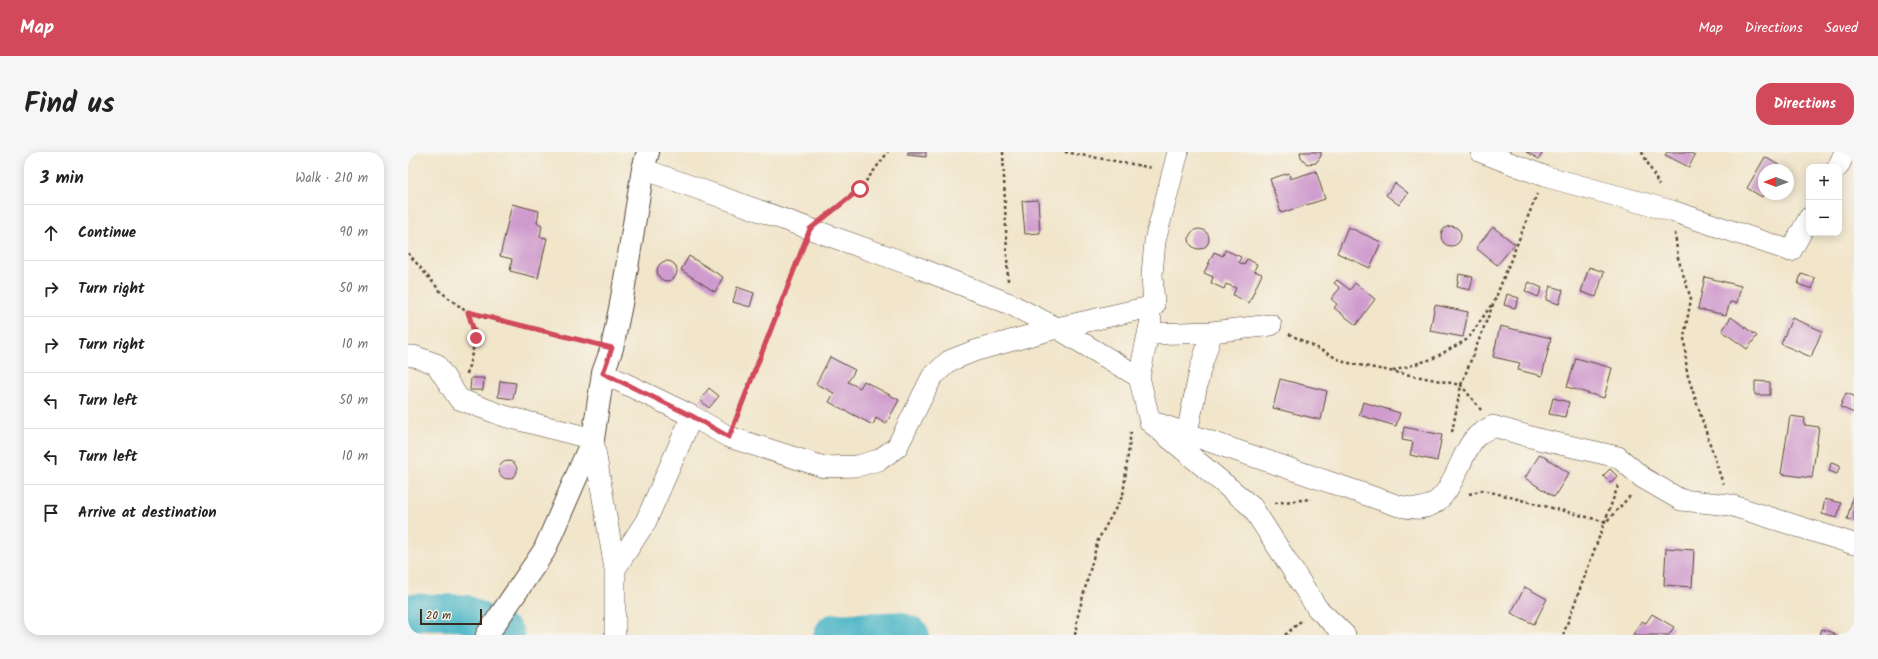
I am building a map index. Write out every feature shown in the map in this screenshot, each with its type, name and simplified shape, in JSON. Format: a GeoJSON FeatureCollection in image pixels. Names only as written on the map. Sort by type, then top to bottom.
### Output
{"type":"FeatureCollection","features":[{"type":"Feature","properties":{"kind":"street"},"geometry":{"type":"LineString","coordinates":[[1141,423],[1139,377],[1154,306],[1152,274],[1155,241],[1178,152]]}},
{"type":"Feature","properties":{"kind":"street"},"geometry":{"type":"LineString","coordinates":[[1481,152],[1544,176],[1672,211],[1791,251],[1806,224]]}},
{"type":"Feature","properties":{"kind":"street"},"geometry":{"type":"LineString","coordinates":[[1839,164],[1845,152]]}},
{"type":"Feature","properties":{"kind":"street"},"geometry":{"type":"LineString","coordinates":[[488,635],[544,551],[593,439],[603,373],[612,348],[621,304],[646,160],[810,229],[914,266],[1010,304],[1057,328],[1139,377]]}},
{"type":"Feature","properties":{"kind":"street"},"geometry":{"type":"LineString","coordinates":[[603,373],[692,416],[729,437],[824,467],[857,466],[879,460],[897,447],[932,377],[949,361],[974,351],[1057,328],[1154,306]]}},
{"type":"Feature","properties":{"kind":"street"},"geometry":{"type":"LineString","coordinates":[[1149,334],[1212,332],[1271,325]]}},
{"type":"Feature","properties":{"kind":"street"},"geometry":{"type":"LineString","coordinates":[[1187,433],[1200,370],[1212,332]]}},
{"type":"Feature","properties":{"kind":"street"},"geometry":{"type":"LineString","coordinates":[[408,356],[414,356],[436,364],[459,399],[504,416],[593,439]]}},
{"type":"Feature","properties":{"kind":"street"},"geometry":{"type":"LineString","coordinates":[[615,569],[646,521],[692,416]]}},
{"type":"Feature","properties":{"kind":"street"},"geometry":{"type":"LineString","coordinates":[[1141,423],[1187,433],[1399,506],[1421,508],[1441,498],[1451,484],[1468,449],[1478,435],[1493,426],[1538,439],[1618,457],[1638,486],[1681,500],[1730,505],[1854,544]]}},
{"type":"Feature","properties":{"kind":"street"},"geometry":{"type":"LineString","coordinates":[[1141,423],[1252,507],[1317,608],[1347,634]]}},
{"type":"Feature","properties":{"kind":"street"},"geometry":{"type":"LineString","coordinates":[[593,439],[615,569],[615,635]]}},
{"type":"Feature","properties":{"kind":"path"},"geometry":{"type":"LineString","coordinates":[[729,437],[810,229],[860,189],[888,152]]}},
{"type":"Feature","properties":{"kind":"path"},"geometry":{"type":"LineString","coordinates":[[1003,152],[1010,304]]}},
{"type":"Feature","properties":{"kind":"path"},"geometry":{"type":"LineString","coordinates":[[1066,152],[1173,172]]}},
{"type":"Feature","properties":{"kind":"path"},"geometry":{"type":"LineString","coordinates":[[1642,152],[1672,211],[1678,258],[1691,299],[1684,337],[1687,373],[1730,505]]}},
{"type":"Feature","properties":{"kind":"path"},"geometry":{"type":"LineString","coordinates":[[1452,438],[1461,385],[1544,176]]}},
{"type":"Feature","properties":{"kind":"path"},"geometry":{"type":"LineString","coordinates":[[408,252],[441,292],[468,312],[612,348]]}},
{"type":"Feature","properties":{"kind":"path"},"geometry":{"type":"LineString","coordinates":[[1392,371],[1432,359],[1468,339],[1495,300]]}},
{"type":"Feature","properties":{"kind":"path"},"geometry":{"type":"LineString","coordinates":[[459,399],[464,386],[476,338],[468,312]]}},
{"type":"Feature","properties":{"kind":"path"},"geometry":{"type":"LineString","coordinates":[[1271,325],[1344,362],[1461,385],[1493,426]]}},
{"type":"Feature","properties":{"kind":"path"},"geometry":{"type":"LineString","coordinates":[[1075,635],[1078,614],[1098,540],[1123,495],[1141,423]]}},
{"type":"Feature","properties":{"kind":"path"},"geometry":{"type":"LineString","coordinates":[[1563,635],[1606,522],[1618,486],[1638,486]]}},
{"type":"Feature","properties":{"kind":"path"},"geometry":{"type":"LineString","coordinates":[[1606,522],[1638,486]]}},
{"type":"Feature","properties":{"kind":"path"},"geometry":{"type":"LineString","coordinates":[[1462,496],[1483,490],[1606,522]]}},
{"type":"Feature","properties":{"kind":"building"},"geometry":{"type":"Polygon","coordinates":[[[908,152],[926,152],[926,157],[908,155],[908,152]]]}},
{"type":"Feature","properties":{"kind":"building"},"geometry":{"type":"Polygon","coordinates":[[[1300,152],[1321,152],[1321,156],[1316,163],[1307,164],[1301,157],[1300,152]]]}},
{"type":"Feature","properties":{"kind":"building"},"geometry":{"type":"Polygon","coordinates":[[[1526,152],[1543,152],[1539,159],[1526,152]]]}},
{"type":"Feature","properties":{"kind":"building"},"geometry":{"type":"Polygon","coordinates":[[[1667,152],[1689,152],[1695,155],[1689,167],[1665,155],[1667,152]]]}},
{"type":"Feature","properties":{"kind":"building"},"geometry":{"type":"Polygon","coordinates":[[[1765,157],[1777,164],[1761,164],[1765,157]]]}},
{"type":"Feature","properties":{"kind":"building"},"geometry":{"type":"Polygon","coordinates":[[[1758,169],[1758,195],[1747,188],[1758,169]]]}},
{"type":"Feature","properties":{"kind":"building"},"geometry":{"type":"Polygon","coordinates":[[[1316,171],[1325,199],[1281,213],[1270,179],[1289,173],[1290,179],[1316,171]]]}},
{"type":"Feature","properties":{"kind":"building"},"geometry":{"type":"Polygon","coordinates":[[[1395,183],[1408,193],[1399,205],[1386,195],[1395,183]]]}},
{"type":"Feature","properties":{"kind":"building"},"geometry":{"type":"Polygon","coordinates":[[[1038,200],[1040,233],[1025,234],[1022,201],[1038,200]]]}},
{"type":"Feature","properties":{"kind":"building"},"geometry":{"type":"Polygon","coordinates":[[[512,204],[539,211],[537,223],[542,225],[540,237],[547,238],[538,278],[510,271],[512,259],[500,256],[512,204]]]}},
{"type":"Feature","properties":{"kind":"building"},"geometry":{"type":"Polygon","coordinates":[[[1451,226],[1458,229],[1461,236],[1458,243],[1451,246],[1444,243],[1441,236],[1444,229],[1451,226]]]}},
{"type":"Feature","properties":{"kind":"building"},"geometry":{"type":"Polygon","coordinates":[[[1348,227],[1381,242],[1370,268],[1337,253],[1348,227]]]}},
{"type":"Feature","properties":{"kind":"building"},"geometry":{"type":"Polygon","coordinates":[[[1493,227],[1515,244],[1497,265],[1476,248],[1493,227]]]}},
{"type":"Feature","properties":{"kind":"building"},"geometry":{"type":"Polygon","coordinates":[[[1195,229],[1203,229],[1209,235],[1209,243],[1203,249],[1195,249],[1189,243],[1189,235],[1195,229]]]}},
{"type":"Feature","properties":{"kind":"building"},"geometry":{"type":"Polygon","coordinates":[[[1225,250],[1241,257],[1239,262],[1244,265],[1247,259],[1257,264],[1254,271],[1262,274],[1249,303],[1233,295],[1236,288],[1226,284],[1224,289],[1211,283],[1213,277],[1204,273],[1214,252],[1223,256],[1225,250]]]}},
{"type":"Feature","properties":{"kind":"building"},"geometry":{"type":"Polygon","coordinates":[[[689,256],[723,277],[715,292],[681,270],[689,256]]]}},
{"type":"Feature","properties":{"kind":"building"},"geometry":{"type":"Polygon","coordinates":[[[667,261],[674,264],[677,271],[674,278],[667,281],[660,278],[657,271],[660,264],[667,261]]]}},
{"type":"Feature","properties":{"kind":"building"},"geometry":{"type":"Polygon","coordinates":[[[1589,267],[1604,272],[1596,297],[1581,292],[1589,267]]]}},
{"type":"Feature","properties":{"kind":"building"},"geometry":{"type":"Polygon","coordinates":[[[1459,274],[1473,277],[1470,290],[1457,287],[1459,274]]]}},
{"type":"Feature","properties":{"kind":"building"},"geometry":{"type":"Polygon","coordinates":[[[1801,274],[1815,278],[1812,289],[1798,284],[1801,274]]]}},
{"type":"Feature","properties":{"kind":"building"},"geometry":{"type":"Polygon","coordinates":[[[1705,277],[1741,286],[1737,303],[1730,302],[1726,315],[1698,309],[1705,277]]]}},
{"type":"Feature","properties":{"kind":"building"},"geometry":{"type":"Polygon","coordinates":[[[1337,280],[1350,290],[1355,283],[1375,299],[1356,325],[1334,308],[1337,304],[1331,299],[1340,288],[1334,283],[1337,280]]]}},
{"type":"Feature","properties":{"kind":"building"},"geometry":{"type":"Polygon","coordinates":[[[1529,282],[1542,288],[1538,297],[1525,291],[1529,282]]]}},
{"type":"Feature","properties":{"kind":"building"},"geometry":{"type":"Polygon","coordinates":[[[1550,286],[1563,290],[1559,304],[1546,300],[1550,286]]]}},
{"type":"Feature","properties":{"kind":"building"},"geometry":{"type":"Polygon","coordinates":[[[737,287],[754,293],[750,307],[733,302],[737,287]]]}},
{"type":"Feature","properties":{"kind":"building"},"geometry":{"type":"Polygon","coordinates":[[[1507,294],[1519,298],[1515,308],[1504,305],[1507,294]]]}},
{"type":"Feature","properties":{"kind":"building"},"geometry":{"type":"Polygon","coordinates":[[[1435,305],[1468,312],[1463,337],[1430,331],[1435,305]]]}},
{"type":"Feature","properties":{"kind":"building"},"geometry":{"type":"Polygon","coordinates":[[[1731,317],[1757,336],[1747,349],[1722,331],[1731,317]]]}},
{"type":"Feature","properties":{"kind":"building"},"geometry":{"type":"Polygon","coordinates":[[[1792,318],[1822,331],[1811,357],[1781,344],[1792,318]]]}},
{"type":"Feature","properties":{"kind":"building"},"geometry":{"type":"Polygon","coordinates":[[[1500,326],[1551,338],[1542,376],[1518,370],[1520,363],[1493,357],[1500,326]]]}},
{"type":"Feature","properties":{"kind":"building"},"geometry":{"type":"Polygon","coordinates":[[[830,357],[855,370],[848,382],[860,388],[864,381],[899,400],[886,424],[876,418],[873,425],[829,402],[834,393],[816,384],[830,357]]]}},
{"type":"Feature","properties":{"kind":"building"},"geometry":{"type":"Polygon","coordinates":[[[1576,358],[1612,368],[1604,398],[1567,387],[1576,358]]]}},
{"type":"Feature","properties":{"kind":"building"},"geometry":{"type":"Polygon","coordinates":[[[471,378],[484,378],[483,390],[470,390],[471,378]]]}},
{"type":"Feature","properties":{"kind":"building"},"geometry":{"type":"Polygon","coordinates":[[[1280,379],[1327,391],[1321,420],[1273,408],[1280,379]]]}},
{"type":"Feature","properties":{"kind":"building"},"geometry":{"type":"Polygon","coordinates":[[[500,381],[516,383],[513,399],[498,397],[500,381]]]}},
{"type":"Feature","properties":{"kind":"building"},"geometry":{"type":"Polygon","coordinates":[[[1755,381],[1770,382],[1770,395],[1755,395],[1755,381]]]}},
{"type":"Feature","properties":{"kind":"building"},"geometry":{"type":"Polygon","coordinates":[[[709,388],[719,396],[709,408],[700,400],[709,388]]]}},
{"type":"Feature","properties":{"kind":"building"},"geometry":{"type":"Polygon","coordinates":[[[1846,393],[1854,396],[1854,413],[1840,407],[1846,393]]]}},
{"type":"Feature","properties":{"kind":"building"},"geometry":{"type":"Polygon","coordinates":[[[1553,398],[1569,402],[1565,417],[1549,414],[1553,398]]]}},
{"type":"Feature","properties":{"kind":"building"},"geometry":{"type":"Polygon","coordinates":[[[1363,402],[1400,413],[1396,426],[1359,415],[1363,402]]]}},
{"type":"Feature","properties":{"kind":"building"},"geometry":{"type":"Polygon","coordinates":[[[1790,416],[1805,418],[1804,425],[1819,427],[1812,478],[1781,474],[1790,416]]]}},
{"type":"Feature","properties":{"kind":"building"},"geometry":{"type":"Polygon","coordinates":[[[1404,427],[1442,435],[1437,461],[1410,455],[1413,442],[1402,440],[1404,427]]]}},
{"type":"Feature","properties":{"kind":"building"},"geometry":{"type":"Polygon","coordinates":[[[1540,454],[1569,473],[1554,497],[1525,478],[1540,454]]]}},
{"type":"Feature","properties":{"kind":"building"},"geometry":{"type":"Polygon","coordinates":[[[508,461],[514,464],[517,470],[514,476],[508,479],[502,476],[499,470],[502,464],[508,461]]]}},
{"type":"Feature","properties":{"kind":"building"},"geometry":{"type":"Polygon","coordinates":[[[1831,463],[1840,466],[1837,474],[1829,471],[1831,463]]]}},
{"type":"Feature","properties":{"kind":"building"},"geometry":{"type":"Polygon","coordinates":[[[1610,469],[1617,476],[1610,483],[1603,476],[1610,469]]]}},
{"type":"Feature","properties":{"kind":"building"},"geometry":{"type":"Polygon","coordinates":[[[1854,496],[1854,521],[1847,519],[1854,496]]]}},
{"type":"Feature","properties":{"kind":"building"},"geometry":{"type":"Polygon","coordinates":[[[1825,499],[1841,503],[1837,518],[1822,514],[1825,499]]]}},
{"type":"Feature","properties":{"kind":"building"},"geometry":{"type":"Polygon","coordinates":[[[1666,548],[1694,550],[1692,587],[1664,585],[1666,548]]]}},
{"type":"Feature","properties":{"kind":"building"},"geometry":{"type":"Polygon","coordinates":[[[1525,587],[1547,599],[1534,624],[1511,613],[1525,587]]]}},
{"type":"Feature","properties":{"kind":"building"},"geometry":{"type":"Polygon","coordinates":[[[1652,614],[1674,627],[1669,635],[1633,635],[1641,621],[1646,623],[1652,614]]]}},
{"type":"Feature","properties":{"kind":"building"},"geometry":{"type":"Polygon","coordinates":[[[1822,629],[1838,635],[1820,635],[1822,629]]]}},
{"type":"Feature","properties":{"kind":"waterway"},"geometry":{"type":"LineString","coordinates":[[408,612],[464,613],[506,635]]}},
{"type":"Feature","properties":{"kind":"waterway"},"geometry":{"type":"LineString","coordinates":[[832,635],[834,632],[898,630],[911,635]]}},
{"type":"Feature","properties":{"kind":"route"},"geometry":{"type":"LineString","coordinates":[[476,338],[468,312],[612,348],[603,373],[692,416],[729,437],[810,229],[860,189]]}}]}
